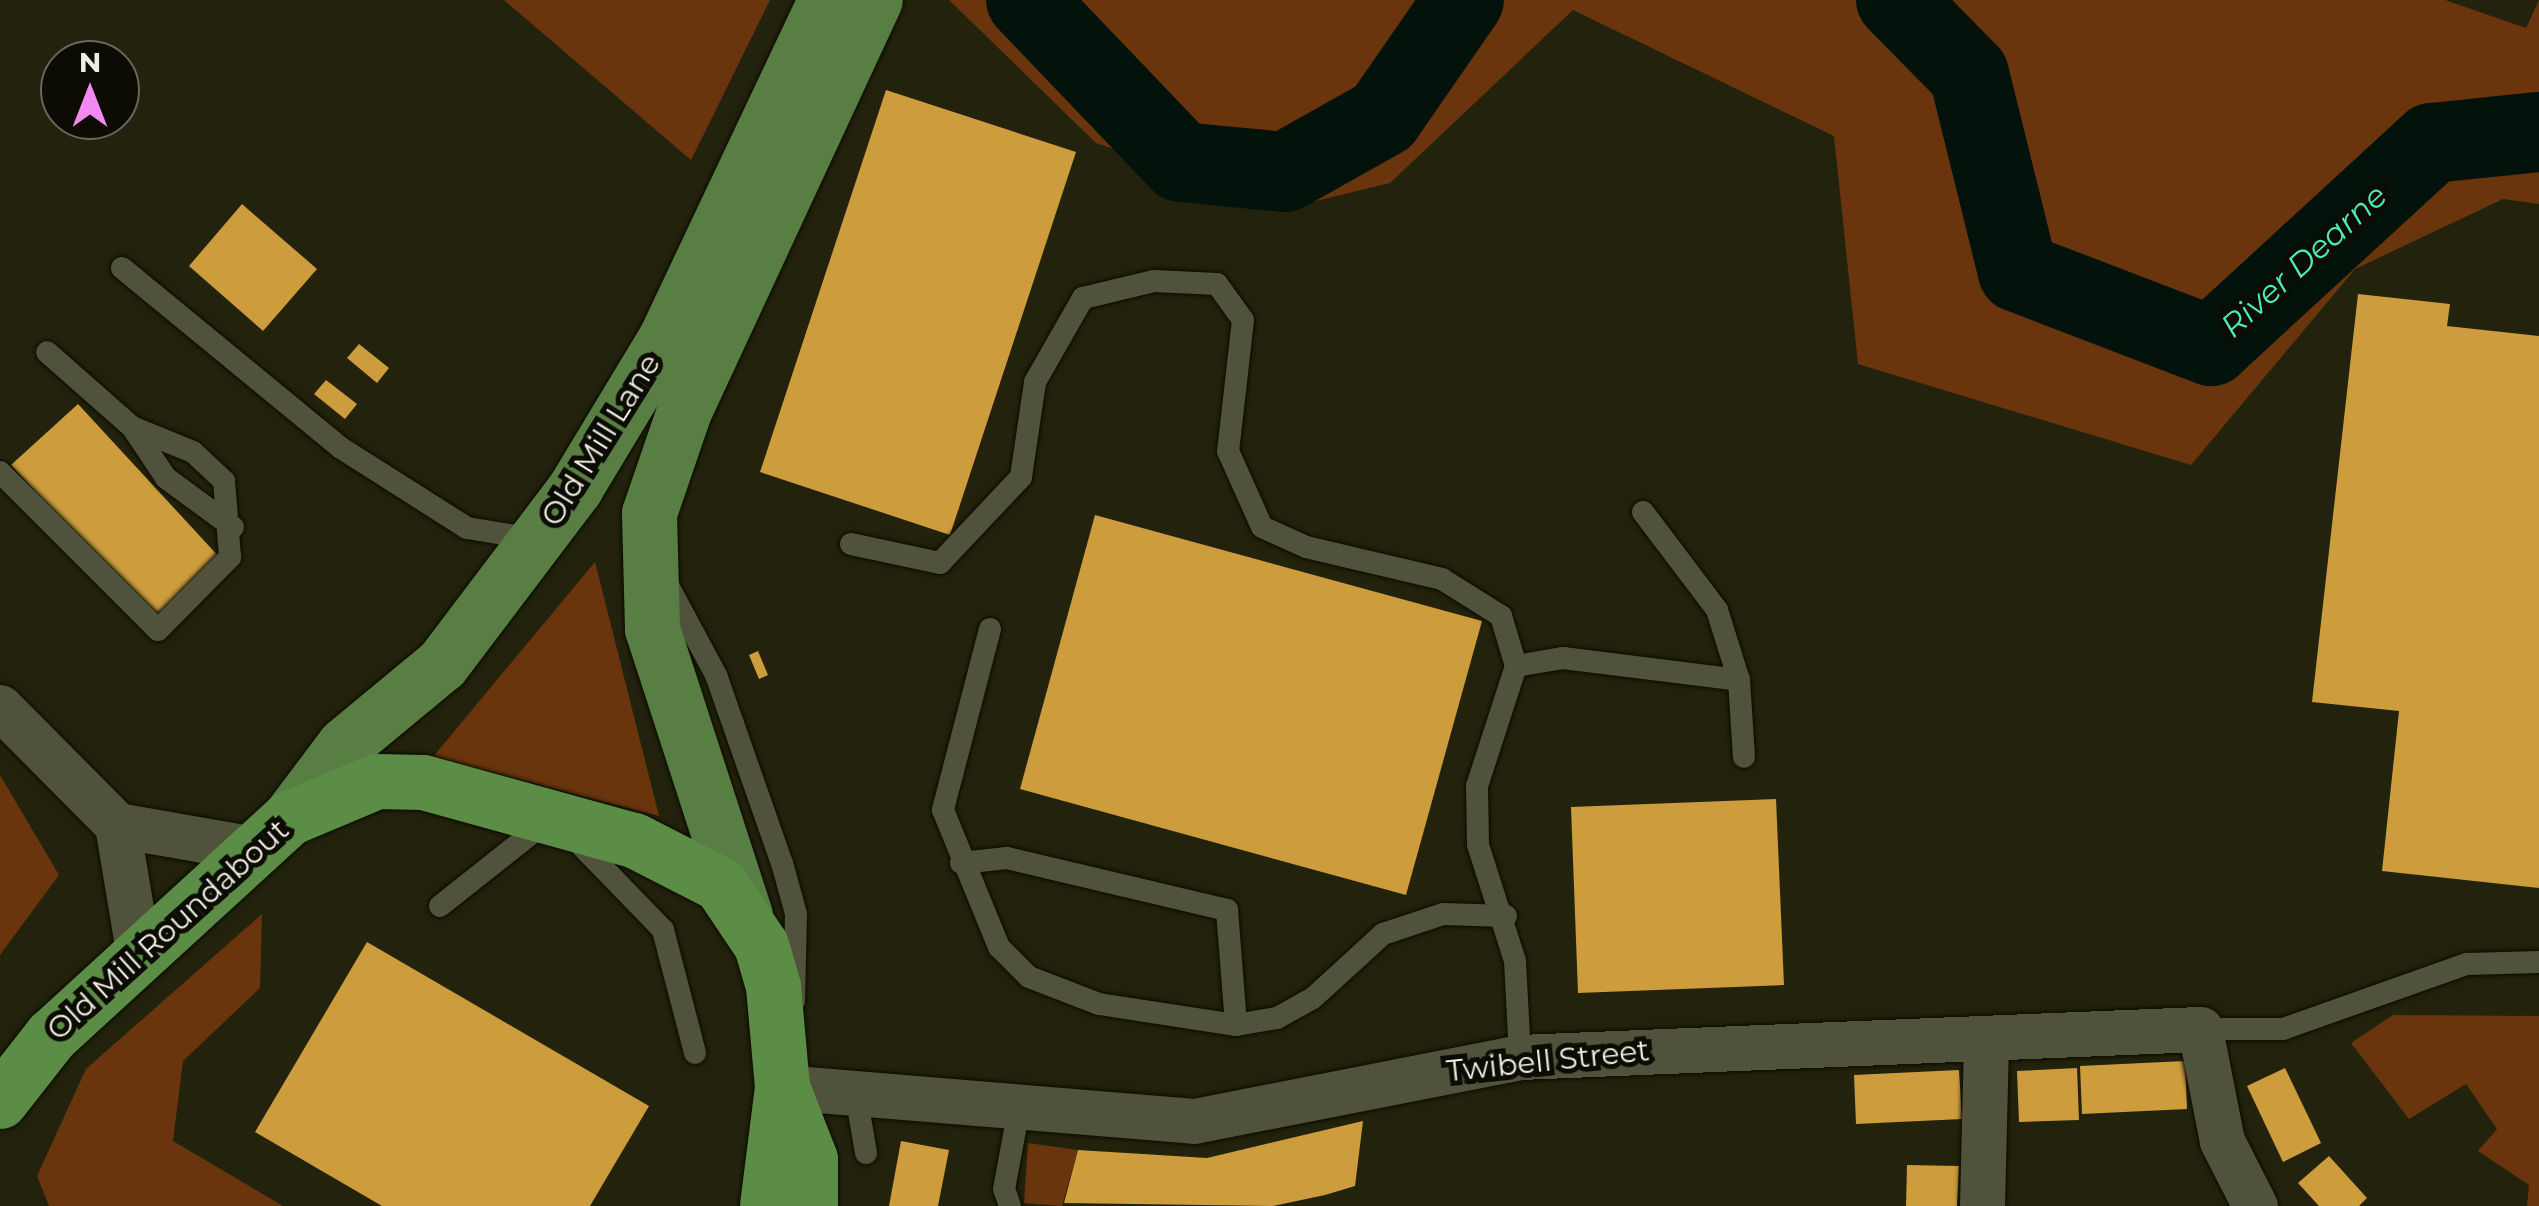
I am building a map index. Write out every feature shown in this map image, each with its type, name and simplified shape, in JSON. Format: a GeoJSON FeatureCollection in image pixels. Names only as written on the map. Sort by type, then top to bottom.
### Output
{"type":"FeatureCollection","features":[{"type":"Feature","properties":{"kind":"highway","name":"Old Mill Roundabout"},"geometry":{"type":"LineString","coordinates":[[0,1101],[50,1036],[271,834],[348,789],[400,780],[552,818],[692,864],[745,915],[773,986],[782,1087],[768,1206]]}},
{"type":"Feature","properties":{"kind":"highway"},"geometry":{"type":"LineString","coordinates":[[0,1058],[50,1036]]}},
{"type":"Feature","properties":{"kind":"highway"},"geometry":{"type":"LineString","coordinates":[[782,1087],[810,1159],[810,1206]]}},
{"type":"Feature","properties":{"kind":"main road","name":"Old Mill Lane"},"geometry":{"type":"LineString","coordinates":[[271,834],[344,746],[442,664],[538,540],[666,336],[825,0]]}},
{"type":"Feature","properties":{"kind":"main road","name":"Old Mill Lane"},"geometry":{"type":"LineString","coordinates":[[648,529],[684,411],[875,0]]}},
{"type":"Feature","properties":{"kind":"main road"},"geometry":{"type":"LineString","coordinates":[[648,529],[652,629],[745,915]]}},
{"type":"Feature","properties":{"kind":"street"},"geometry":{"type":"LineString","coordinates":[[0,706],[117,825],[139,956]]}},
{"type":"Feature","properties":{"kind":"street"},"geometry":{"type":"LineString","coordinates":[[117,825],[271,834]]}},
{"type":"Feature","properties":{"kind":"street","name":"Twibell Street"},"geometry":{"type":"LineString","coordinates":[[782,1087],[856,1088],[1019,1109],[1194,1122],[1520,1057],[2200,1029]]}},
{"type":"Feature","properties":{"kind":"street"},"geometry":{"type":"LineString","coordinates":[[2200,1029],[2205,1082],[2250,1201]]}},
{"type":"Feature","properties":{"kind":"street"},"geometry":{"type":"LineString","coordinates":[[1982,1206],[1986,1039]]}},
{"type":"Feature","properties":{"kind":"lane"},"geometry":{"type":"LineString","coordinates":[[122,268],[340,448],[467,528],[538,540]]}},
{"type":"Feature","properties":{"kind":"lane"},"geometry":{"type":"LineString","coordinates":[[851,544],[940,562],[1021,477],[1035,382],[1083,298],[1154,281],[1216,284],[1243,320],[1228,451],[1262,528],[1306,547],[1442,579],[1500,616],[1516,666],[1478,786],[1478,845],[1506,916],[1520,1057]]}},
{"type":"Feature","properties":{"kind":"lane"},"geometry":{"type":"LineString","coordinates":[[48,352],[132,427],[166,478],[234,527]]}},
{"type":"Feature","properties":{"kind":"lane"},"geometry":{"type":"LineString","coordinates":[[0,472],[158,630],[230,558],[234,527],[224,482],[192,452],[132,427]]}},
{"type":"Feature","properties":{"kind":"lane"},"geometry":{"type":"LineString","coordinates":[[1643,512],[1716,610],[1739,680],[1744,757]]}},
{"type":"Feature","properties":{"kind":"lane"},"geometry":{"type":"LineString","coordinates":[[648,529],[716,674],[796,914],[782,1087]]}},
{"type":"Feature","properties":{"kind":"lane"},"geometry":{"type":"LineString","coordinates":[[990,629],[943,810],[961,863],[999,948],[1029,978],[1099,1004],[1236,1025],[1277,1018],[1313,998],[1383,934],[1443,914],[1506,916]]}},
{"type":"Feature","properties":{"kind":"lane"},"geometry":{"type":"LineString","coordinates":[[1516,666],[1563,658],[1739,680]]}},
{"type":"Feature","properties":{"kind":"lane"},"geometry":{"type":"LineString","coordinates":[[440,906],[552,818],[663,930],[695,1054]]}},
{"type":"Feature","properties":{"kind":"lane"},"geometry":{"type":"LineString","coordinates":[[961,863],[1007,858],[1228,910],[1236,1025]]}},
{"type":"Feature","properties":{"kind":"lane"},"geometry":{"type":"LineString","coordinates":[[2200,1029],[2283,1028],[2467,964],[2539,962]]}},
{"type":"Feature","properties":{"kind":"lane"},"geometry":{"type":"LineString","coordinates":[[856,1088],[866,1153]]}},
{"type":"Feature","properties":{"kind":"lane"},"geometry":{"type":"LineString","coordinates":[[1010,1206],[1004,1189],[1019,1109]]}},
{"type":"Feature","properties":{"kind":"shaded area"},"geometry":{"type":"Polygon","coordinates":[[[504,0],[770,0],[691,160],[504,0]]]}},
{"type":"Feature","properties":{"kind":"shaded area"},"geometry":{"type":"Polygon","coordinates":[[[949,0],[2445,0],[2526,28],[2539,0],[2539,204],[2503,199],[2355,269],[2191,465],[1858,364],[1834,136],[1573,10],[1390,183],[1291,207],[1096,143],[949,0]]]}},
{"type":"Feature","properties":{"kind":"shaded area"},"geometry":{"type":"Polygon","coordinates":[[[595,562],[659,816],[433,757],[595,562]]]}},
{"type":"Feature","properties":{"kind":"shaded area"},"geometry":{"type":"Polygon","coordinates":[[[0,775],[59,875],[0,955],[0,775]]]}},
{"type":"Feature","properties":{"kind":"shaded area"},"geometry":{"type":"Polygon","coordinates":[[[262,914],[260,988],[183,1061],[173,1141],[283,1206],[49,1206],[37,1176],[86,1069],[262,914]]]}},
{"type":"Feature","properties":{"kind":"shaded area"},"geometry":{"type":"Polygon","coordinates":[[[2393,1015],[2539,1016],[2539,1206],[2527,1206],[2529,1185],[2478,1151],[2497,1129],[2466,1084],[2409,1119],[2351,1043],[2393,1015]]]}},
{"type":"Feature","properties":{"kind":"shaded area"},"geometry":{"type":"Polygon","coordinates":[[[1028,1143],[1078,1150],[1062,1206],[1024,1203],[1028,1143]]]}},
{"type":"Feature","properties":{"kind":"building"},"geometry":{"type":"Polygon","coordinates":[[[886,90],[1076,152],[950,535],[760,472],[886,90]]]}},
{"type":"Feature","properties":{"kind":"building"},"geometry":{"type":"Polygon","coordinates":[[[242,204],[317,269],[263,331],[189,266],[242,204]]]}},
{"type":"Feature","properties":{"kind":"building"},"geometry":{"type":"Polygon","coordinates":[[[2358,294],[2450,304],[2447,326],[2539,336],[2539,888],[2382,871],[2399,711],[2312,702],[2358,294]]]}},
{"type":"Feature","properties":{"kind":"building"},"geometry":{"type":"Polygon","coordinates":[[[359,344],[389,368],[377,383],[347,358],[359,344]]]}},
{"type":"Feature","properties":{"kind":"building"},"geometry":{"type":"Polygon","coordinates":[[[326,380],[357,404],[345,419],[314,394],[326,380]]]}},
{"type":"Feature","properties":{"kind":"building"},"geometry":{"type":"Polygon","coordinates":[[[78,404],[221,559],[154,621],[11,465],[78,404]]]}},
{"type":"Feature","properties":{"kind":"building"},"geometry":{"type":"Polygon","coordinates":[[[1095,515],[1482,621],[1406,895],[1020,789],[1095,515]]]}},
{"type":"Feature","properties":{"kind":"building"},"geometry":{"type":"Polygon","coordinates":[[[758,651],[768,675],[759,679],[749,655],[758,651]]]}},
{"type":"Feature","properties":{"kind":"building"},"geometry":{"type":"Polygon","coordinates":[[[1776,799],[1784,985],[1578,993],[1571,807],[1776,799]]]}},
{"type":"Feature","properties":{"kind":"building"},"geometry":{"type":"Polygon","coordinates":[[[367,942],[649,1106],[590,1206],[382,1206],[255,1132],[367,942]]]}},
{"type":"Feature","properties":{"kind":"building"},"geometry":{"type":"Polygon","coordinates":[[[2185,1061],[2187,1109],[2082,1114],[2080,1066],[2185,1061]]]}},
{"type":"Feature","properties":{"kind":"building"},"geometry":{"type":"Polygon","coordinates":[[[2077,1068],[2079,1120],[2019,1122],[2017,1071],[2077,1068]]]}},
{"type":"Feature","properties":{"kind":"building"},"geometry":{"type":"Polygon","coordinates":[[[2285,1068],[2321,1143],[2283,1162],[2247,1086],[2285,1068]]]}},
{"type":"Feature","properties":{"kind":"building"},"geometry":{"type":"Polygon","coordinates":[[[1959,1070],[1962,1119],[1856,1124],[1854,1075],[1959,1070]]]}},
{"type":"Feature","properties":{"kind":"building"},"geometry":{"type":"Polygon","coordinates":[[[1363,1121],[1355,1186],[1325,1195],[1273,1206],[1064,1203],[1078,1150],[1207,1158],[1363,1121]]]}},
{"type":"Feature","properties":{"kind":"building"},"geometry":{"type":"Polygon","coordinates":[[[901,1141],[949,1150],[938,1206],[889,1206],[901,1141]]]}},
{"type":"Feature","properties":{"kind":"building"},"geometry":{"type":"Polygon","coordinates":[[[2329,1156],[2367,1198],[2359,1206],[2319,1206],[2298,1183],[2329,1156]]]}},
{"type":"Feature","properties":{"kind":"building"},"geometry":{"type":"Polygon","coordinates":[[[1907,1165],[1959,1166],[1957,1206],[1906,1206],[1907,1165]]]}},
{"type":"Feature","properties":{"kind":"waterway","name":"River Dearne"},"geometry":{"type":"LineString","coordinates":[[1026,0],[1181,162],[1285,172],[1383,117],[1464,0]]}},
{"type":"Feature","properties":{"kind":"waterway","name":"River Dearne"},"geometry":{"type":"LineString","coordinates":[[1896,0],[1969,74],[2018,272],[2211,346],[2432,143],[2539,132]]}}]}
